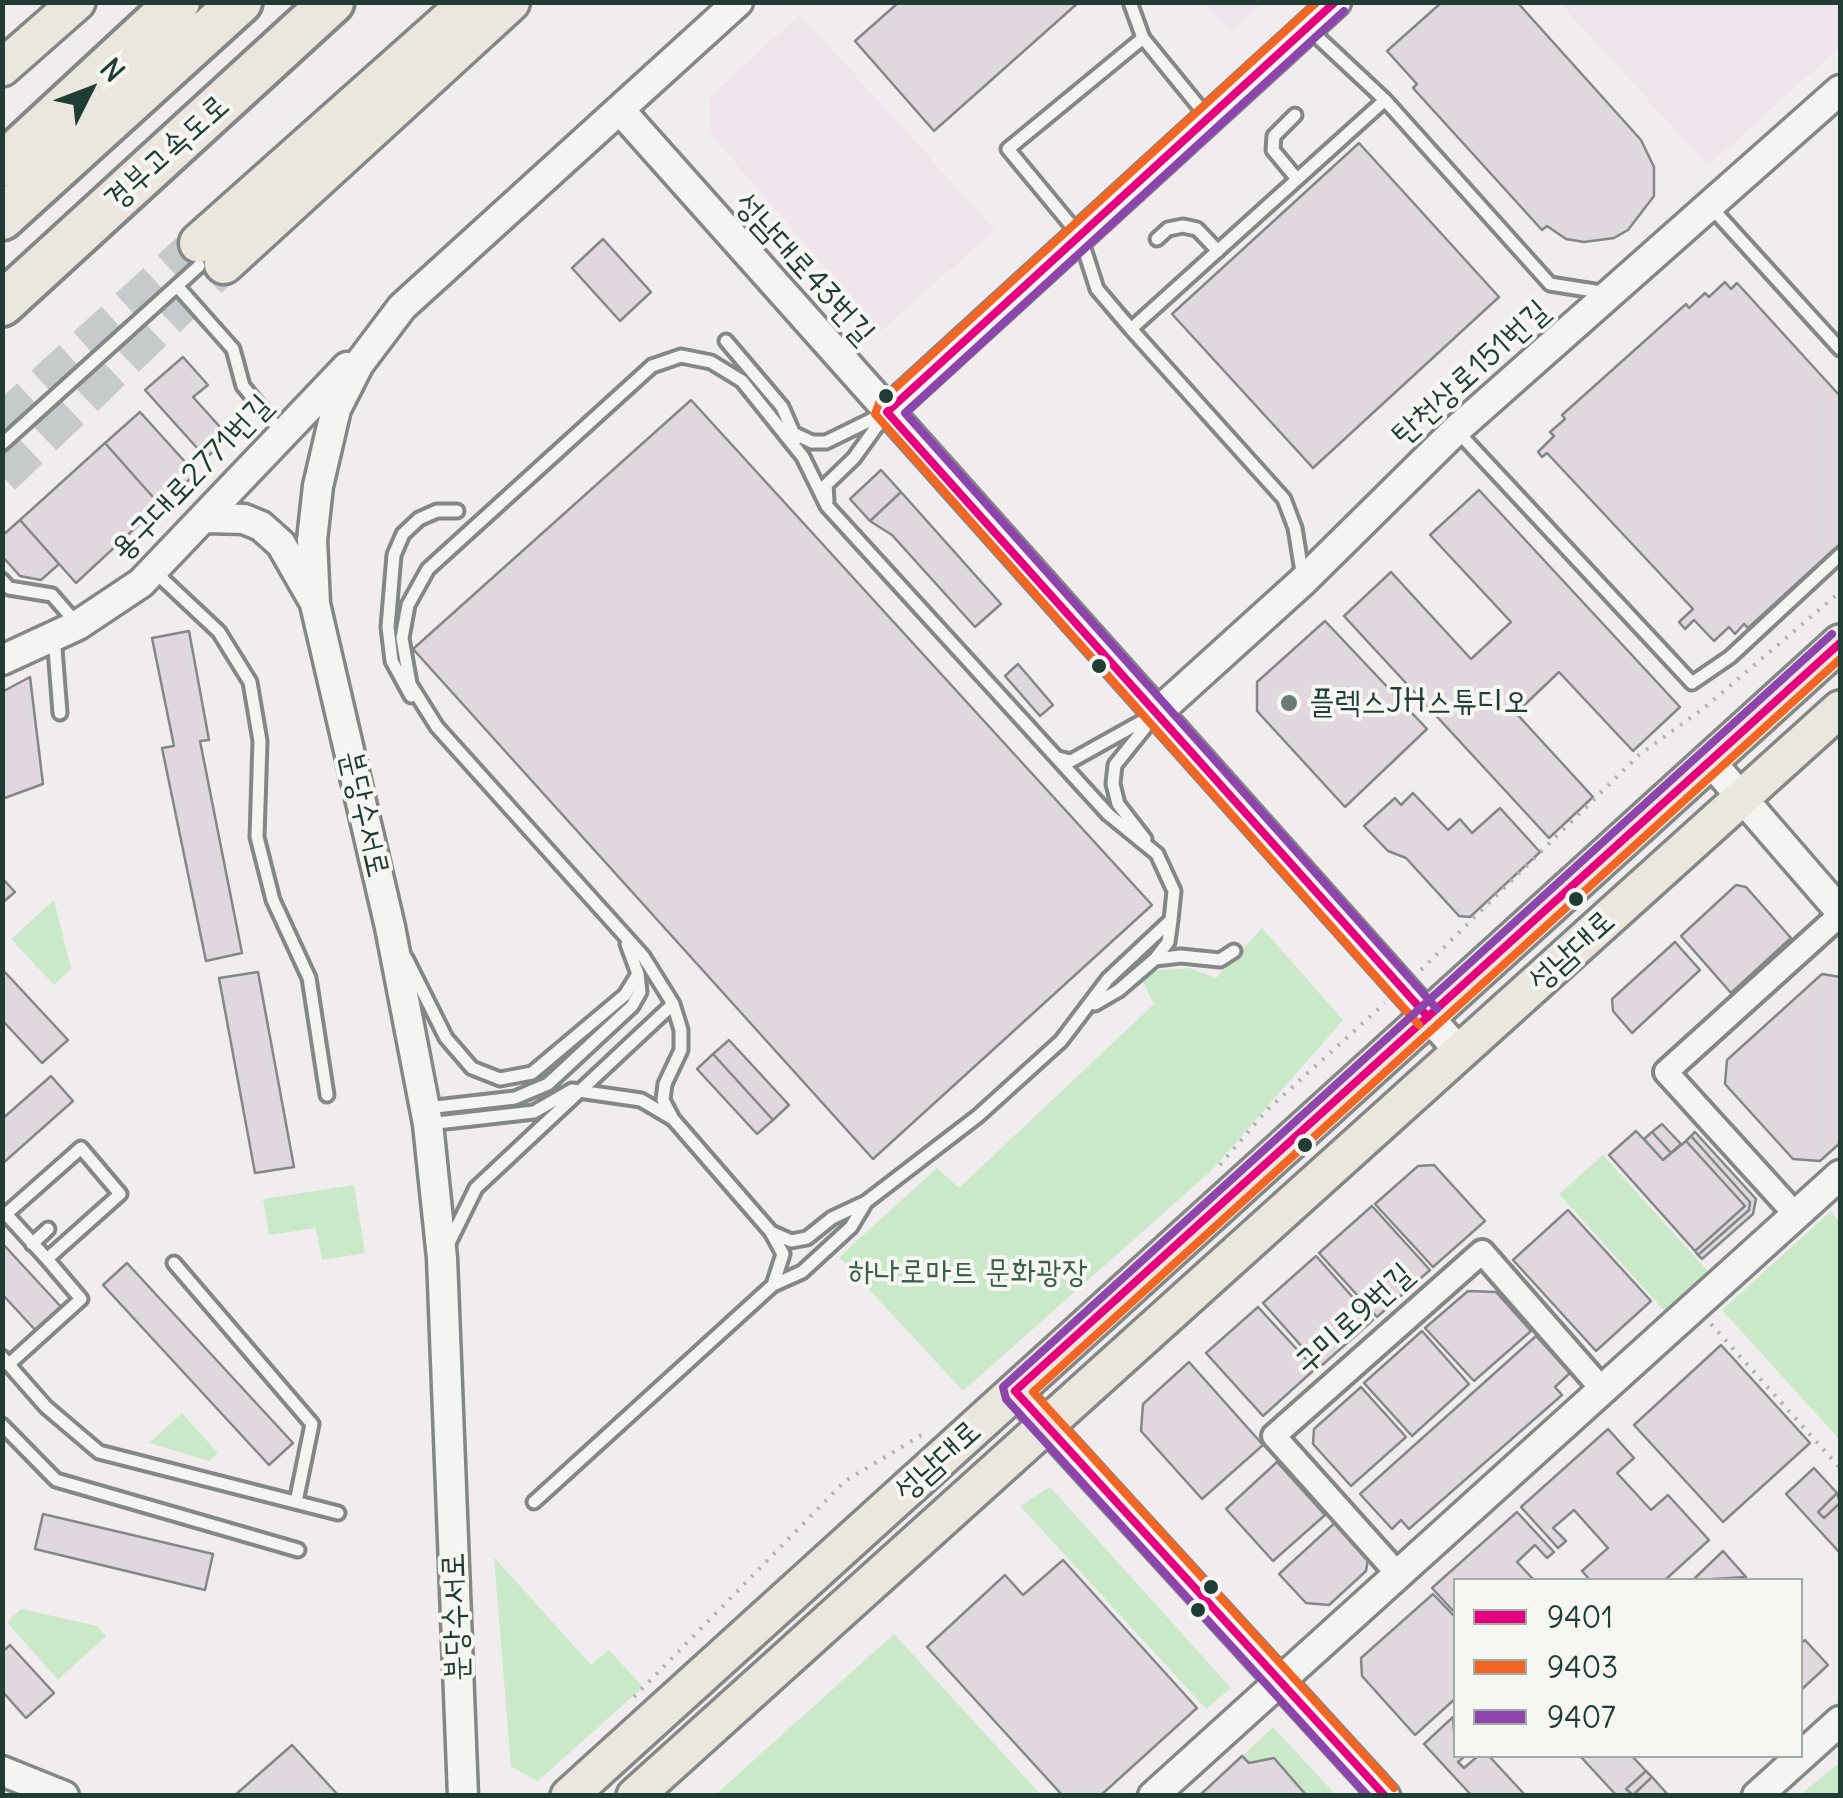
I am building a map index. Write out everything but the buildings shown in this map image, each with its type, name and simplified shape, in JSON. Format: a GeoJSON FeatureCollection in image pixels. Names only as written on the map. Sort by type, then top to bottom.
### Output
{"type":"FeatureCollection","features":[{"type":"Feature","properties":{"kind":"highway"},"geometry":{"type":"LineString","coordinates":[[2,165],[178,2]]}},
{"type":"Feature","properties":{"kind":"highway","name":"경부고속도로"},"geometry":{"type":"LineString","coordinates":[[2,218],[240,2]]}},
{"type":"Feature","properties":{"kind":"highway","name":"경부고속도로"},"geometry":{"type":"LineString","coordinates":[[2,304],[332,2]]}},
{"type":"Feature","properties":{"kind":"highway"},"geometry":{"type":"LineString","coordinates":[[207,258],[470,2]]}},
{"type":"Feature","properties":{"kind":"highway"},"geometry":{"type":"LineString","coordinates":[[207,258],[510,2]]}},
{"type":"Feature","properties":{"kind":"main road"},"geometry":{"type":"LineString","coordinates":[[2,68],[77,2]]}},
{"type":"Feature","properties":{"kind":"main road","name":"성남대로"},"geometry":{"type":"LineString","coordinates":[[559,1790],[1015,1392],[1840,643]]}},
{"type":"Feature","properties":{"kind":"main road","name":"성남대로"},"geometry":{"type":"LineString","coordinates":[[636,1796],[1840,709]]}},
{"type":"Feature","properties":{"kind":"street","name":"분당수서로"},"geometry":{"type":"LineString","coordinates":[[463,1796],[442,1258],[428,1116],[390,927],[315,604],[312,540],[324,448],[359,364],[402,307],[738,2]]}},
{"type":"Feature","properties":{"kind":"street"},"geometry":{"type":"LineString","coordinates":[[887,412],[1336,2]]}},
{"type":"Feature","properties":{"kind":"street","name":"탄천상로151번길"},"geometry":{"type":"LineString","coordinates":[[1156,714],[1304,581],[1456,430],[1840,90]]}},
{"type":"Feature","properties":{"kind":"street","name":"성남대로43번길"},"geometry":{"type":"LineString","coordinates":[[620,110],[1460,1052]]}},
{"type":"Feature","properties":{"kind":"street","name":"용구대로2771번길"},"geometry":{"type":"LineString","coordinates":[[2,660],[110,606],[154,571],[208,518],[402,307]]}},
{"type":"Feature","properties":{"kind":"street"},"geometry":{"type":"LineString","coordinates":[[208,518],[244,519],[262,526],[282,544],[315,604]]}},
{"type":"Feature","properties":{"kind":"street"},"geometry":{"type":"LineString","coordinates":[[1710,762],[1840,914],[1666,1072],[1796,1214]]}},
{"type":"Feature","properties":{"kind":"street"},"geometry":{"type":"LineString","coordinates":[[1153,1796],[1840,1175]]}},
{"type":"Feature","properties":{"kind":"street","name":"구미로9번길"},"geometry":{"type":"LineString","coordinates":[[1397,1573],[1274,1436],[1482,1252],[1602,1389]]}},
{"type":"Feature","properties":{"kind":"street"},"geometry":{"type":"LineString","coordinates":[[1015,1392],[1385,1796]]}},
{"type":"Feature","properties":{"kind":"street"},"geometry":{"type":"LineString","coordinates":[[1803,1754],[1840,1721]]}},
{"type":"Feature","properties":{"kind":"street"},"geometry":{"type":"LineString","coordinates":[[1757,1796],[1799,1758]]}},
{"type":"Feature","properties":{"kind":"street"},"geometry":{"type":"LineString","coordinates":[[2,1771],[64,1796]]}},
{"type":"Feature","properties":{"kind":"lane"},"geometry":{"type":"LineString","coordinates":[[1130,2],[1142,38],[1209,118]]}},
{"type":"Feature","properties":{"kind":"lane"},"geometry":{"type":"LineString","coordinates":[[1308,28],[1385,100],[1550,284],[1610,294]]}},
{"type":"Feature","properties":{"kind":"lane"},"geometry":{"type":"LineString","coordinates":[[1142,38],[1008,149],[1080,236],[1096,289],[1284,498],[1295,528],[1304,581]]}},
{"type":"Feature","properties":{"kind":"lane"},"geometry":{"type":"LineString","coordinates":[[1131,329],[1385,100]]}},
{"type":"Feature","properties":{"kind":"lane"},"geometry":{"type":"LineString","coordinates":[[1295,115],[1274,136],[1274,150],[1297,179]]}},
{"type":"Feature","properties":{"kind":"lane"},"geometry":{"type":"LineString","coordinates":[[1710,206],[1840,349]]}},
{"type":"Feature","properties":{"kind":"lane"},"geometry":{"type":"LineString","coordinates":[[1156,239],[1168,229],[1183,226],[1196,229],[1218,250]]}},
{"type":"Feature","properties":{"kind":"lane"},"geometry":{"type":"LineString","coordinates":[[2,444],[207,258]]}},
{"type":"Feature","properties":{"kind":"lane"},"geometry":{"type":"LineString","coordinates":[[177,286],[233,348],[244,386],[284,436]]}},
{"type":"Feature","properties":{"kind":"lane"},"geometry":{"type":"LineString","coordinates":[[726,341],[782,406],[828,506],[1108,814],[1156,854]]}},
{"type":"Feature","properties":{"kind":"lane"},"geometry":{"type":"LineString","coordinates":[[422,707],[410,684],[402,638],[408,606],[428,570],[652,366],[682,356],[729,371],[803,457]]}},
{"type":"Feature","properties":{"kind":"lane"},"geometry":{"type":"LineString","coordinates":[[793,432],[812,442],[826,442],[887,412]]}},
{"type":"Feature","properties":{"kind":"lane"},"geometry":{"type":"LineString","coordinates":[[828,506],[826,484],[854,458],[887,412]]}},
{"type":"Feature","properties":{"kind":"lane"},"geometry":{"type":"LineString","coordinates":[[1456,430],[1692,683],[1730,657],[1840,555]]}},
{"type":"Feature","properties":{"kind":"lane"},"geometry":{"type":"LineString","coordinates":[[457,511],[438,511],[419,520],[403,534],[394,555],[388,626],[392,661],[402,686],[452,748],[627,944],[643,956],[672,1004],[681,1030],[681,1050],[665,1084],[664,1100],[673,1119],[771,1232],[783,1254],[773,1285]]}},
{"type":"Feature","properties":{"kind":"lane"},"geometry":{"type":"LineString","coordinates":[[154,571],[219,632],[250,682],[260,741],[257,837],[273,900],[309,978],[326,1094]]}},
{"type":"Feature","properties":{"kind":"lane"},"geometry":{"type":"LineString","coordinates":[[2,580],[9,588],[52,594],[66,630],[60,713]]}},
{"type":"Feature","properties":{"kind":"lane"},"geometry":{"type":"LineString","coordinates":[[1057,758],[1071,761],[1084,756],[1156,714]]}},
{"type":"Feature","properties":{"kind":"lane"},"geometry":{"type":"LineString","coordinates":[[1092,1006],[1119,990],[1155,959],[1168,942],[1174,891],[1156,854],[1118,804],[1113,784],[1115,766],[1156,714]]}},
{"type":"Feature","properties":{"kind":"lane"},"geometry":{"type":"LineString","coordinates":[[771,1232],[790,1241],[806,1238],[832,1218],[866,1202],[978,1116],[1061,1041],[1092,1006],[1108,979],[1170,920]]}},
{"type":"Feature","properties":{"kind":"lane"},"geometry":{"type":"LineString","coordinates":[[390,927],[446,1038],[472,1068],[500,1079],[532,1073],[626,994],[638,974]]}},
{"type":"Feature","properties":{"kind":"lane"},"geometry":{"type":"LineString","coordinates":[[428,1116],[515,1098],[548,1084],[632,1006],[640,992],[627,944]]}},
{"type":"Feature","properties":{"kind":"lane"},"geometry":{"type":"LineString","coordinates":[[1155,959],[1181,956],[1220,960],[1234,951]]}},
{"type":"Feature","properties":{"kind":"lane"},"geometry":{"type":"LineString","coordinates":[[442,1258],[476,1188],[672,1004]]}},
{"type":"Feature","properties":{"kind":"lane"},"geometry":{"type":"LineString","coordinates":[[428,1116],[534,1112],[572,1090],[583,1090],[640,1100],[673,1119]]}},
{"type":"Feature","properties":{"kind":"lane"},"geometry":{"type":"LineString","coordinates":[[46,1260],[120,1194],[81,1148],[6,1214],[46,1260],[81,1299],[6,1360],[46,1406],[98,1452],[338,1512]]}},
{"type":"Feature","properties":{"kind":"lane"},"geometry":{"type":"LineString","coordinates":[[534,1502],[773,1285],[802,1272],[851,1227],[866,1202]]}},
{"type":"Feature","properties":{"kind":"lane"},"geometry":{"type":"LineString","coordinates":[[32,1244],[48,1229]]}},
{"type":"Feature","properties":{"kind":"lane"},"geometry":{"type":"LineString","coordinates":[[174,1264],[312,1424],[296,1502]]}},
{"type":"Feature","properties":{"kind":"lane"},"geometry":{"type":"LineString","coordinates":[[2,1425],[56,1480],[298,1550]]}},
{"type":"Feature","properties":{"kind":"path"},"geometry":{"type":"LineString","coordinates":[[1218,1168],[1266,1111],[1402,988],[1639,755],[1704,708],[1840,592]]}},
{"type":"Feature","properties":{"kind":"path"},"geometry":{"type":"LineString","coordinates":[[1695,1306],[1840,1468]]}},
{"type":"Feature","properties":{"kind":"path"},"geometry":{"type":"LineString","coordinates":[[630,1701],[845,1480],[940,1424]]}},
{"type":"Feature","properties":{"kind":"path"},"geometry":{"type":"LineString","coordinates":[[535,1796],[559,1790]]}},
{"type":"Feature","properties":{"kind":"shaded area"},"geometry":{"type":"Polygon","coordinates":[[[1204,3],[1263,3],[1230,32],[1204,3]]]}},
{"type":"Feature","properties":{"kind":"shaded area"},"geometry":{"type":"Polygon","coordinates":[[[1560,3],[1840,3],[1840,47],[1708,166],[1560,3]]]}},
{"type":"Feature","properties":{"kind":"shaded area"},"geometry":{"type":"Polygon","coordinates":[[[800,14],[995,230],[881,331],[711,135],[709,98],[800,14]]]}},
{"type":"Feature","properties":{"kind":"green space"},"geometry":{"type":"Polygon","coordinates":[[[54,900],[71,969],[54,985],[11,939],[54,900]]]}},
{"type":"Feature","properties":{"kind":"green space","name":"하나로마트 문화광장"},"geometry":{"type":"Polygon","coordinates":[[[1262,928],[1343,1020],[1211,1171],[963,1391],[839,1257],[937,1168],[959,1188],[1154,1004],[1141,978],[1160,970],[1189,968],[1216,978],[1262,928]]]}},
{"type":"Feature","properties":{"kind":"green space"},"geometry":{"type":"Polygon","coordinates":[[[1603,1155],[1714,1278],[1670,1317],[1559,1194],[1603,1155]]]}},
{"type":"Feature","properties":{"kind":"green space"},"geometry":{"type":"Polygon","coordinates":[[[354,1185],[365,1253],[322,1260],[316,1228],[269,1235],[263,1199],[354,1185]]]}},
{"type":"Feature","properties":{"kind":"green space"},"geometry":{"type":"Polygon","coordinates":[[[1831,1211],[1840,1222],[1840,1440],[1722,1310],[1831,1211]]]}},
{"type":"Feature","properties":{"kind":"green space"},"geometry":{"type":"Polygon","coordinates":[[[182,1413],[218,1453],[209,1461],[149,1443],[182,1413]]]}},
{"type":"Feature","properties":{"kind":"green space"},"geometry":{"type":"Polygon","coordinates":[[[1050,1487],[1231,1688],[1206,1709],[1020,1506],[1050,1487]]]}},
{"type":"Feature","properties":{"kind":"green space"},"geometry":{"type":"Polygon","coordinates":[[[494,1557],[591,1665],[609,1650],[643,1687],[538,1781],[511,1767],[494,1557]]]}},
{"type":"Feature","properties":{"kind":"green space"},"geometry":{"type":"Polygon","coordinates":[[[21,1609],[97,1626],[106,1636],[58,1680],[7,1622],[21,1609]]]}},
{"type":"Feature","properties":{"kind":"green space"},"geometry":{"type":"Polygon","coordinates":[[[894,1634],[1041,1795],[715,1795],[894,1634]]]}},
{"type":"Feature","properties":{"kind":"green space"},"geometry":{"type":"Polygon","coordinates":[[[1273,1727],[1336,1795],[1307,1795],[1274,1758],[1249,1763],[1242,1756],[1273,1727]]]}},
{"type":"Feature","properties":{"kind":"green space"},"geometry":{"type":"Polygon","coordinates":[[[1840,1762],[1840,1795],[1800,1795],[1840,1762]]]}},
{"type":"Feature","properties":{"kind":"tunnel"},"geometry":{"type":"LineString","coordinates":[[2,423],[199,243]]}},
{"type":"Feature","properties":{"kind":"tunnel"},"geometry":{"type":"LineString","coordinates":[[2,476],[224,264]]}},
{"type":"Feature","properties":{"kind":"transit line","name":"9403"},"geometry":{"type":"LineString","coordinates":[[1317,2],[879,403],[875,414],[1419,1025]]}},
{"type":"Feature","properties":{"kind":"transit line","name":"9401"},"geometry":{"type":"LineString","coordinates":[[1335,2],[887,412],[1428,1017]]}},
{"type":"Feature","properties":{"kind":"transit line","name":"9407"},"geometry":{"type":"LineString","coordinates":[[1344,11],[905,413],[1437,1009]]}},
{"type":"Feature","properties":{"kind":"transit line","name":"9407"},"geometry":{"type":"LineString","coordinates":[[1368,1796],[1006,1399],[1003,1387],[1832,634]]}},
{"type":"Feature","properties":{"kind":"transit line","name":"9401"},"geometry":{"type":"LineString","coordinates":[[1015,1391],[1840,643]]}},
{"type":"Feature","properties":{"kind":"transit line","name":"9403"},"geometry":{"type":"LineString","coordinates":[[1394,1788],[1033,1392],[1840,659]]}},
{"type":"Feature","properties":{"kind":"transit line","name":"9401"},"geometry":{"type":"LineString","coordinates":[[1015,1391],[1385,1796]]}},
{"type":"Feature","properties":{"kind":"place","name":"플렉스JH스튜디오"},"geometry":{"type":"Point","coordinates":[1289,703]}}]}
